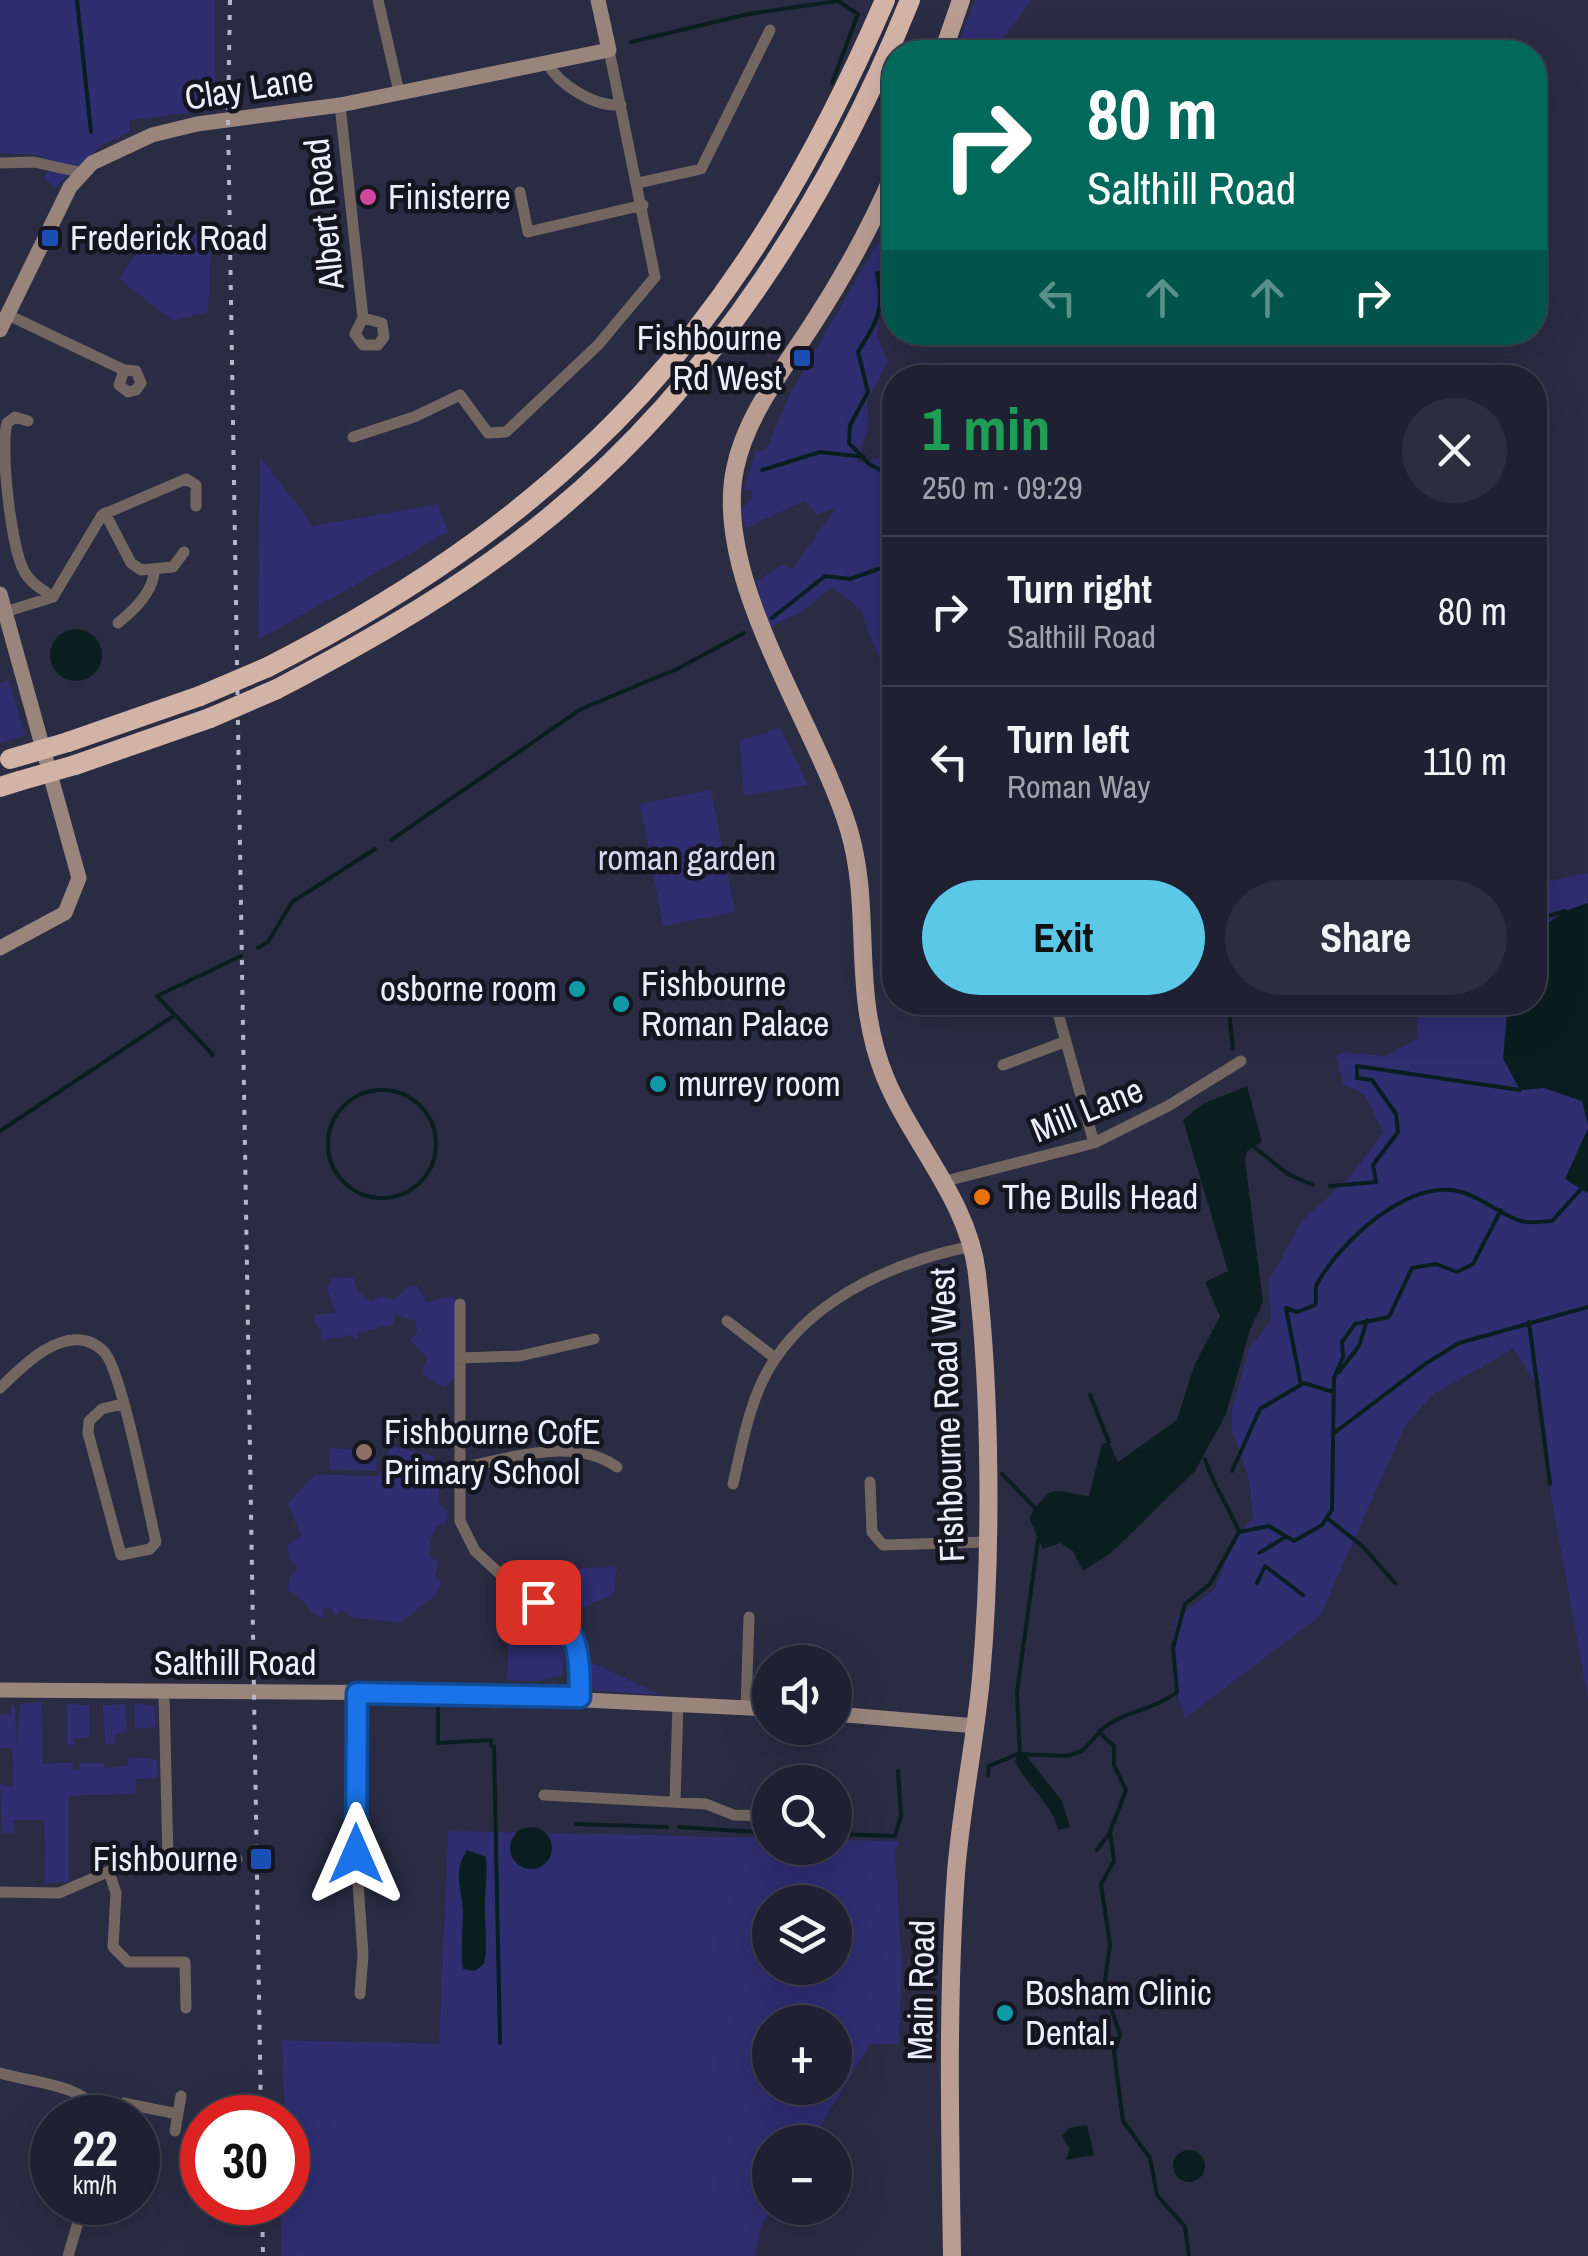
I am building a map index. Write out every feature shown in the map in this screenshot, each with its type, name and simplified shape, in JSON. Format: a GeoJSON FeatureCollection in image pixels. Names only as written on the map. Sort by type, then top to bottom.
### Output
{"type":"FeatureCollection","features":[{"type":"Feature","properties":{"kind":"highway"},"geometry":{"type":"LineString","coordinates":[[5,761],[200,696],[268,667],[345,628],[484,538],[622,418],[698,332],[751,259],[828,123],[885,0]]}},
{"type":"Feature","properties":{"kind":"highway"},"geometry":{"type":"LineString","coordinates":[[892,40],[910,0]]}},
{"type":"Feature","properties":{"kind":"highway"},"geometry":{"type":"LineString","coordinates":[[9,784],[210,718],[277,689],[422,609],[554,514],[665,405],[715,348],[784,250],[882,61]]}},
{"type":"Feature","properties":{"kind":"main road"},"geometry":{"type":"LineString","coordinates":[[946,40],[961,0]]}},
{"type":"Feature","properties":{"kind":"main road","name":"Fishbourne Road West"},"geometry":{"type":"LineString","coordinates":[[882,199],[857,250],[753,418],[739,452],[731,498],[739,553],[760,620],[848,828],[860,894],[862,985],[882,1071],[972,1246],[978,1286],[986,1542],[976,1726]]}},
{"type":"Feature","properties":{"kind":"main road","name":"Main Road"},"geometry":{"type":"LineString","coordinates":[[952,2256],[952,1932],[976,1726]]}},
{"type":"Feature","properties":{"kind":"street"},"geometry":{"type":"LineString","coordinates":[[378,0],[398,92]]}},
{"type":"Feature","properties":{"kind":"street"},"geometry":{"type":"LineString","coordinates":[[352,437],[414,418],[460,395],[488,433],[506,432],[598,344],[655,277],[598,0]]}},
{"type":"Feature","properties":{"kind":"street"},"geometry":{"type":"LineString","coordinates":[[638,183],[701,169],[770,30]]}},
{"type":"Feature","properties":{"kind":"street","name":"Clay Lane"},"geometry":{"type":"LineString","coordinates":[[80,172],[112,150],[152,135],[212,122],[340,104],[609,50]]}},
{"type":"Feature","properties":{"kind":"street"},"geometry":{"type":"LineString","coordinates":[[546,63],[554,76],[603,106],[621,104]]}},
{"type":"Feature","properties":{"kind":"street","name":"Albert Road"},"geometry":{"type":"LineString","coordinates":[[340,104],[363,318]]}},
{"type":"Feature","properties":{"kind":"street"},"geometry":{"type":"LineString","coordinates":[[0,163],[34,162],[80,172],[0,330]]}},
{"type":"Feature","properties":{"kind":"street"},"geometry":{"type":"LineString","coordinates":[[520,192],[528,232],[643,206]]}},
{"type":"Feature","properties":{"kind":"street"},"geometry":{"type":"LineString","coordinates":[[6,314],[124,370]]}},
{"type":"Feature","properties":{"kind":"street"},"geometry":{"type":"LineString","coordinates":[[28,421],[15,418],[7,423],[4,462],[21,564],[30,580],[53,597]]}},
{"type":"Feature","properties":{"kind":"street"},"geometry":{"type":"LineString","coordinates":[[4,612],[53,597],[105,512],[186,478],[194,482],[196,506]]}},
{"type":"Feature","properties":{"kind":"street"},"geometry":{"type":"LineString","coordinates":[[105,512],[131,562],[154,572],[173,568],[184,552]]}},
{"type":"Feature","properties":{"kind":"street"},"geometry":{"type":"LineString","coordinates":[[118,623],[133,611],[155,580],[154,572]]}},
{"type":"Feature","properties":{"kind":"street"},"geometry":{"type":"LineString","coordinates":[[0,594],[80,878],[65,913],[0,948]]}},
{"type":"Feature","properties":{"kind":"street"},"geometry":{"type":"LineString","coordinates":[[1058,1015],[1094,1143]]}},
{"type":"Feature","properties":{"kind":"street"},"geometry":{"type":"LineString","coordinates":[[1003,1066],[1064,1042]]}},
{"type":"Feature","properties":{"kind":"street","name":"Mill Lane"},"geometry":{"type":"LineString","coordinates":[[942,1182],[1094,1143],[1168,1106],[1241,1061]]}},
{"type":"Feature","properties":{"kind":"street"},"geometry":{"type":"LineString","coordinates":[[733,1484],[747,1422],[776,1358],[839,1297],[908,1262],[972,1246]]}},
{"type":"Feature","properties":{"kind":"street"},"geometry":{"type":"LineString","coordinates":[[460,1304],[460,1521],[465,1536],[512,1584],[564,1619],[579,1660],[580,1697]]}},
{"type":"Feature","properties":{"kind":"street"},"geometry":{"type":"LineString","coordinates":[[727,1321],[776,1358]]}},
{"type":"Feature","properties":{"kind":"street"},"geometry":{"type":"LineString","coordinates":[[460,1358],[520,1356],[594,1338]]}},
{"type":"Feature","properties":{"kind":"street"},"geometry":{"type":"LineString","coordinates":[[0,1388],[48,1349],[71,1339],[90,1341],[107,1354],[122,1404],[156,1542],[150,1549],[121,1556],[88,1421],[102,1409],[122,1404]]}},
{"type":"Feature","properties":{"kind":"street"},"geometry":{"type":"LineString","coordinates":[[461,1468],[546,1452],[598,1454],[617,1467]]}},
{"type":"Feature","properties":{"kind":"street"},"geometry":{"type":"LineString","coordinates":[[870,1482],[872,1532],[883,1545],[986,1542]]}},
{"type":"Feature","properties":{"kind":"street"},"geometry":{"type":"LineString","coordinates":[[746,1707],[749,1617]]}},
{"type":"Feature","properties":{"kind":"street","name":"Salthill Road"},"geometry":{"type":"LineString","coordinates":[[0,1690],[580,1697],[752,1708]]}},
{"type":"Feature","properties":{"kind":"street"},"geometry":{"type":"LineString","coordinates":[[164,1693],[168,1859]]}},
{"type":"Feature","properties":{"kind":"street"},"geometry":{"type":"LineString","coordinates":[[357,1693],[356,1854],[363,1955],[360,1994]]}},
{"type":"Feature","properties":{"kind":"street"},"geometry":{"type":"LineString","coordinates":[[675,1802],[678,1703]]}},
{"type":"Feature","properties":{"kind":"street"},"geometry":{"type":"LineString","coordinates":[[852,1715],[976,1726]]}},
{"type":"Feature","properties":{"kind":"street"},"geometry":{"type":"LineString","coordinates":[[544,1795],[706,1804],[734,1815],[752,1816]]}},
{"type":"Feature","properties":{"kind":"street"},"geometry":{"type":"LineString","coordinates":[[0,1892],[58,1894],[135,1860],[236,1858]]}},
{"type":"Feature","properties":{"kind":"street"},"geometry":{"type":"LineString","coordinates":[[109,1872],[116,1893],[113,1946],[128,1962],[185,1962],[186,2008]]}},
{"type":"Feature","properties":{"kind":"street"},"geometry":{"type":"LineString","coordinates":[[0,2073],[83,2095]]}},
{"type":"Feature","properties":{"kind":"street"},"geometry":{"type":"LineString","coordinates":[[175,2131],[180,2102]]}},
{"type":"Feature","properties":{"kind":"street"},"geometry":{"type":"LineString","coordinates":[[160,2110],[178,2114]]}},
{"type":"Feature","properties":{"kind":"street"},"geometry":{"type":"LineString","coordinates":[[68,2256],[77,2225]]}},
{"type":"Feature","properties":{"kind":"green space"},"geometry":{"type":"Polygon","coordinates":[[[0,0],[215,0],[215,110],[129,120],[130,132],[103,144],[55,188],[44,177],[54,161],[37,155],[0,153],[0,0]]]}},
{"type":"Feature","properties":{"kind":"green space"},"geometry":{"type":"Polygon","coordinates":[[[975,0],[1032,0],[1001,40],[960,40],[975,0]]]}},
{"type":"Feature","properties":{"kind":"green space"},"geometry":{"type":"Polygon","coordinates":[[[212,228],[208,312],[173,321],[119,279],[135,254],[212,228]]]}},
{"type":"Feature","properties":{"kind":"green space"},"geometry":{"type":"Polygon","coordinates":[[[882,235],[877,336],[888,361],[882,365],[867,402],[869,425],[857,463],[882,458],[882,667],[860,609],[832,587],[804,610],[769,628],[756,581],[783,565],[793,569],[836,507],[816,515],[805,500],[745,529],[741,510],[753,497],[751,490],[744,491],[755,452],[766,450],[791,392],[882,235]]]}},
{"type":"Feature","properties":{"kind":"green space"},"geometry":{"type":"Polygon","coordinates":[[[260,456],[313,526],[438,504],[448,532],[258,640],[260,456]]]}},
{"type":"Feature","properties":{"kind":"green space"},"geometry":{"type":"Polygon","coordinates":[[[9,680],[25,735],[0,743],[0,684],[9,680]]]}},
{"type":"Feature","properties":{"kind":"green space"},"geometry":{"type":"Polygon","coordinates":[[[780,728],[808,785],[744,796],[739,741],[780,728]]]}},
{"type":"Feature","properties":{"kind":"green space","name":"roman garden"},"geometry":{"type":"Polygon","coordinates":[[[711,790],[735,912],[663,926],[640,804],[711,790]]]}},
{"type":"Feature","properties":{"kind":"green space"},"geometry":{"type":"Polygon","coordinates":[[[1588,873],[1588,903],[1567,911],[1588,916],[1588,1130],[1580,1190],[1588,1193],[1588,1699],[1552,1501],[1540,1390],[1513,1349],[1432,1395],[1405,1426],[1320,1616],[1185,1718],[1173,1681],[1173,1637],[1178,1617],[1215,1589],[1232,1544],[1253,1517],[1249,1479],[1232,1431],[1232,1409],[1249,1349],[1271,1321],[1268,1282],[1301,1222],[1351,1176],[1383,1132],[1365,1095],[1343,1084],[1336,1056],[1344,1052],[1386,1056],[1417,1039],[1418,1015],[1547,1015],[1547,882],[1588,873]]]}},
{"type":"Feature","properties":{"kind":"green space"},"geometry":{"type":"Polygon","coordinates":[[[354,1278],[356,1288],[371,1302],[380,1296],[395,1300],[410,1285],[418,1287],[427,1303],[451,1296],[464,1306],[455,1377],[445,1388],[422,1373],[427,1357],[410,1341],[417,1332],[415,1321],[395,1314],[393,1324],[358,1333],[358,1340],[349,1335],[321,1341],[321,1331],[313,1320],[316,1315],[336,1313],[327,1289],[332,1279],[354,1278]]]}},
{"type":"Feature","properties":{"kind":"green space"},"geometry":{"type":"Polygon","coordinates":[[[390,1446],[434,1456],[430,1476],[438,1484],[440,1505],[448,1512],[446,1523],[438,1525],[430,1540],[430,1557],[438,1561],[435,1578],[442,1582],[437,1594],[401,1622],[354,1618],[341,1610],[335,1616],[330,1607],[324,1608],[323,1618],[318,1616],[288,1591],[289,1578],[298,1568],[289,1559],[287,1545],[301,1536],[288,1503],[315,1475],[380,1476],[390,1446]]]}},
{"type":"Feature","properties":{"kind":"green space"},"geometry":{"type":"Polygon","coordinates":[[[330,1448],[377,1450],[376,1471],[329,1469],[330,1448]]]}},
{"type":"Feature","properties":{"kind":"green space"},"geometry":{"type":"Polygon","coordinates":[[[555,1564],[565,1569],[617,1567],[614,1594],[575,1611],[549,1583],[555,1564]]]}},
{"type":"Feature","properties":{"kind":"green space"},"geometry":{"type":"Polygon","coordinates":[[[510,1605],[547,1622],[560,1634],[562,1675],[538,1681],[507,1680],[510,1605]]]}},
{"type":"Feature","properties":{"kind":"green space"},"geometry":{"type":"Polygon","coordinates":[[[591,1662],[661,1695],[598,1691],[589,1686],[586,1676],[591,1662]]]}},
{"type":"Feature","properties":{"kind":"green space"},"geometry":{"type":"Polygon","coordinates":[[[11,1702],[15,1709],[17,1747],[20,1704],[42,1702],[43,1764],[73,1763],[73,1770],[79,1770],[80,1763],[104,1763],[105,1768],[128,1766],[129,1757],[157,1760],[158,1778],[136,1779],[136,1794],[69,1796],[69,1882],[45,1883],[44,1820],[14,1820],[14,1833],[2,1833],[0,1784],[13,1787],[12,1748],[0,1748],[0,1715],[11,1714],[11,1702]]]}},
{"type":"Feature","properties":{"kind":"green space"},"geometry":{"type":"Polygon","coordinates":[[[134,1703],[155,1706],[156,1727],[135,1729],[134,1703]]]}},
{"type":"Feature","properties":{"kind":"green space"},"geometry":{"type":"Polygon","coordinates":[[[67,1704],[89,1705],[90,1737],[74,1739],[74,1746],[67,1744],[67,1704]]]}},
{"type":"Feature","properties":{"kind":"green space"},"geometry":{"type":"Polygon","coordinates":[[[125,1704],[127,1731],[115,1735],[116,1743],[105,1744],[103,1705],[125,1704]]]}},
{"type":"Feature","properties":{"kind":"green space"},"geometry":{"type":"Polygon","coordinates":[[[448,1831],[752,1838],[752,1865],[852,1865],[852,1840],[900,1841],[895,1852],[902,1966],[899,2044],[870,2044],[852,2074],[852,2005],[752,2005],[752,2105],[833,2105],[821,2125],[752,2125],[752,2225],[762,2225],[755,2256],[281,2256],[281,2225],[310,2225],[310,2095],[284,2095],[282,2040],[439,2044],[448,1831]]]}},
{"type":"Feature","properties":{"kind":"shaded area"},"geometry":{"type":"Polygon","coordinates":[[[76,629],[95,636],[102,655],[95,674],[76,681],[57,674],[50,655],[57,636],[76,629]]]}},
{"type":"Feature","properties":{"kind":"shaded area"},"geometry":{"type":"Polygon","coordinates":[[[1588,903],[1588,1125],[1582,1101],[1544,1088],[1520,1090],[1503,1058],[1507,1015],[1547,1015],[1547,924],[1565,911],[1588,903]]]}},
{"type":"Feature","properties":{"kind":"shaded area"},"geometry":{"type":"Polygon","coordinates":[[[1247,1086],[1262,1142],[1247,1151],[1245,1160],[1263,1302],[1250,1330],[1226,1414],[1195,1471],[1113,1551],[1083,1571],[1073,1551],[1060,1543],[1043,1549],[1029,1518],[1044,1498],[1055,1491],[1089,1496],[1102,1444],[1109,1442],[1118,1462],[1177,1420],[1194,1366],[1220,1316],[1205,1282],[1228,1271],[1183,1120],[1203,1104],[1247,1086]]]}},
{"type":"Feature","properties":{"kind":"shaded area"},"geometry":{"type":"Polygon","coordinates":[[[1588,1128],[1588,1193],[1565,1179],[1588,1128]]]}},
{"type":"Feature","properties":{"kind":"shaded area"},"geometry":{"type":"Polygon","coordinates":[[[1018,1754],[1025,1754],[1062,1801],[1070,1827],[1058,1830],[1050,1811],[1015,1761],[1018,1754]]]}},
{"type":"Feature","properties":{"kind":"shaded area"},"geometry":{"type":"Polygon","coordinates":[[[531,1827],[546,1833],[552,1848],[546,1863],[531,1869],[516,1863],[510,1848],[516,1833],[531,1827]]]}},
{"type":"Feature","properties":{"kind":"shaded area"},"geometry":{"type":"Polygon","coordinates":[[[467,1850],[486,1857],[487,1872],[486,1951],[484,1964],[475,1971],[463,1969],[462,1962],[459,1873],[467,1850]]]}},
{"type":"Feature","properties":{"kind":"shaded area"},"geometry":{"type":"Polygon","coordinates":[[[1087,2125],[1094,2155],[1066,2160],[1070,2149],[1062,2136],[1069,2128],[1087,2125]]]}},
{"type":"Feature","properties":{"kind":"shaded area"},"geometry":{"type":"Polygon","coordinates":[[[1189,2150],[1200,2155],[1205,2166],[1200,2177],[1189,2182],[1178,2177],[1173,2166],[1178,2155],[1189,2150]]]}},
{"type":"Feature","properties":{"kind":"waterway"},"geometry":{"type":"LineString","coordinates":[[77,0],[91,132]]}},
{"type":"Feature","properties":{"kind":"waterway"},"geometry":{"type":"LineString","coordinates":[[631,42],[748,14],[838,1],[858,14],[832,83]]}},
{"type":"Feature","properties":{"kind":"waterway"},"geometry":{"type":"LineString","coordinates":[[882,272],[877,273],[878,315],[858,352],[868,392],[850,425],[849,443],[869,464],[882,471]]}},
{"type":"Feature","properties":{"kind":"waterway"},"geometry":{"type":"LineString","coordinates":[[762,470],[820,452],[864,457]]}},
{"type":"Feature","properties":{"kind":"waterway"},"geometry":{"type":"LineString","coordinates":[[772,618],[825,576],[850,579],[882,568]]}},
{"type":"Feature","properties":{"kind":"waterway"},"geometry":{"type":"LineString","coordinates":[[391,840],[581,709],[677,669],[744,633]]}},
{"type":"Feature","properties":{"kind":"waterway"},"geometry":{"type":"LineString","coordinates":[[258,948],[268,942],[292,902],[375,849]]}},
{"type":"Feature","properties":{"kind":"waterway"},"geometry":{"type":"LineString","coordinates":[[1547,916],[1565,911]]}},
{"type":"Feature","properties":{"kind":"waterway"},"geometry":{"type":"LineString","coordinates":[[213,1055],[157,996],[241,956]]}},
{"type":"Feature","properties":{"kind":"waterway"},"geometry":{"type":"LineString","coordinates":[[0,1131],[175,1015]]}},
{"type":"Feature","properties":{"kind":"waterway"},"geometry":{"type":"LineString","coordinates":[[1229,1015],[1233,1049]]}},
{"type":"Feature","properties":{"kind":"waterway"},"geometry":{"type":"LineString","coordinates":[[1330,1186],[1376,1182],[1373,1165],[1398,1132],[1396,1114],[1372,1080],[1357,1078],[1357,1066],[1520,1090]]}},
{"type":"Feature","properties":{"kind":"waterway"},"geometry":{"type":"LineString","coordinates":[[382,1090],[403,1094],[420,1106],[432,1123],[436,1144],[432,1165],[420,1182],[403,1194],[382,1198],[361,1194],[344,1182],[332,1165],[328,1144],[332,1123],[344,1106],[361,1094],[382,1090]]}},
{"type":"Feature","properties":{"kind":"waterway"},"geometry":{"type":"LineString","coordinates":[[1253,1146],[1288,1174],[1313,1185]]}},
{"type":"Feature","properties":{"kind":"waterway"},"geometry":{"type":"LineString","coordinates":[[1301,1385],[1286,1308],[1297,1312],[1315,1305],[1317,1285],[1328,1266],[1377,1217],[1417,1195],[1438,1190],[1466,1193],[1521,1221],[1552,1221],[1580,1190]]}},
{"type":"Feature","properties":{"kind":"waterway"},"geometry":{"type":"LineString","coordinates":[[1205,1459],[1239,1532],[1269,1526],[1294,1541],[1322,1525],[1332,1510],[1334,1378],[1343,1357],[1342,1342],[1355,1324],[1389,1317],[1412,1268],[1436,1264],[1457,1272],[1473,1264],[1501,1210]]}},
{"type":"Feature","properties":{"kind":"waterway"},"geometry":{"type":"LineString","coordinates":[[1334,1433],[1459,1343],[1588,1307]]}},
{"type":"Feature","properties":{"kind":"waterway"},"geometry":{"type":"LineString","coordinates":[[1339,1372],[1359,1346],[1367,1320]]}},
{"type":"Feature","properties":{"kind":"waterway"},"geometry":{"type":"LineString","coordinates":[[1529,1322],[1550,1484]]}},
{"type":"Feature","properties":{"kind":"waterway"},"geometry":{"type":"LineString","coordinates":[[1232,1471],[1260,1409],[1304,1383],[1333,1392]]}},
{"type":"Feature","properties":{"kind":"waterway"},"geometry":{"type":"LineString","coordinates":[[1090,1395],[1109,1442]]}},
{"type":"Feature","properties":{"kind":"waterway"},"geometry":{"type":"LineString","coordinates":[[1002,1474],[1035,1508]]}},
{"type":"Feature","properties":{"kind":"waterway"},"geometry":{"type":"LineString","coordinates":[[1327,1518],[1362,1546],[1395,1583]]}},
{"type":"Feature","properties":{"kind":"waterway"},"geometry":{"type":"LineString","coordinates":[[1189,2256],[1185,2227],[1157,2195],[1150,2158],[1123,2121],[1114,2052],[1120,2035],[1104,1987],[1110,1945],[1101,1884],[1114,1861],[1110,1832],[1126,1790],[1114,1765],[1114,1746],[1099,1732],[1177,1692],[1173,1648],[1185,1604],[1210,1584],[1239,1532]]}},
{"type":"Feature","properties":{"kind":"waterway"},"geometry":{"type":"LineString","coordinates":[[1259,1553],[1284,1538]]}},
{"type":"Feature","properties":{"kind":"waterway"},"geometry":{"type":"LineString","coordinates":[[1020,1758],[1017,1692],[1038,1540]]}},
{"type":"Feature","properties":{"kind":"waterway"},"geometry":{"type":"LineString","coordinates":[[1257,1583],[1265,1566],[1303,1595]]}},
{"type":"Feature","properties":{"kind":"waterway"},"geometry":{"type":"LineString","coordinates":[[438,1708],[438,1743],[491,1740],[491,1746]]}},
{"type":"Feature","properties":{"kind":"waterway"},"geometry":{"type":"LineString","coordinates":[[988,1775],[989,1766],[1018,1754],[1067,1756],[1082,1751],[1098,1734]]}},
{"type":"Feature","properties":{"kind":"waterway"},"geometry":{"type":"LineString","coordinates":[[494,1746],[500,2043]]}},
{"type":"Feature","properties":{"kind":"waterway"},"geometry":{"type":"LineString","coordinates":[[852,1835],[895,1836],[901,1816],[898,1771]]}},
{"type":"Feature","properties":{"kind":"waterway"},"geometry":{"type":"LineString","coordinates":[[576,1824],[667,1827]]}},
{"type":"Feature","properties":{"kind":"waterway"},"geometry":{"type":"LineString","coordinates":[[679,1827],[752,1832]]}},
{"type":"Feature","properties":{"kind":"waterway"},"geometry":{"type":"LineString","coordinates":[[1097,1850],[1109,1834]]}},
{"type":"Feature","properties":{"kind":"railway"},"geometry":{"type":"LineString","coordinates":[[230,0],[228,119],[261,2095]]}},
{"type":"Feature","properties":{"kind":"railway"},"geometry":{"type":"LineString","coordinates":[[262,2225],[263,2256]]}},
{"type":"Feature","properties":{"kind":"place","name":"Finisterre"},"geometry":{"type":"Point","coordinates":[368,197]}},
{"type":"Feature","properties":{"kind":"place","name":"Frederick Road"},"geometry":{"type":"Point","coordinates":[50,238]}},
{"type":"Feature","properties":{"kind":"place","name":"Fishbourne Rd West"},"geometry":{"type":"Point","coordinates":[802,358]}},
{"type":"Feature","properties":{"kind":"place","name":"osborne room"},"geometry":{"type":"Point","coordinates":[577,989]}},
{"type":"Feature","properties":{"kind":"place","name":"Fishbourne Roman Palace"},"geometry":{"type":"Point","coordinates":[621,1004]}},
{"type":"Feature","properties":{"kind":"place","name":"murrey room"},"geometry":{"type":"Point","coordinates":[658,1084]}},
{"type":"Feature","properties":{"kind":"place","name":"The Bulls Head"},"geometry":{"type":"Point","coordinates":[982,1197]}},
{"type":"Feature","properties":{"kind":"place","name":"Fishbourne CofE Primary School"},"geometry":{"type":"Point","coordinates":[364,1452]}},
{"type":"Feature","properties":{"kind":"place","name":"Fishbourne"},"geometry":{"type":"Point","coordinates":[261,1859]}},
{"type":"Feature","properties":{"kind":"place","name":"Bosham Clinic Dental."},"geometry":{"type":"Point","coordinates":[1005,2013]}},
{"type":"Feature","properties":{"kind":"route"},"geometry":{"type":"LineString","coordinates":[[356,1854],[357,1693],[580,1697],[574,1637],[564,1619],[538,1602]]}}]}
